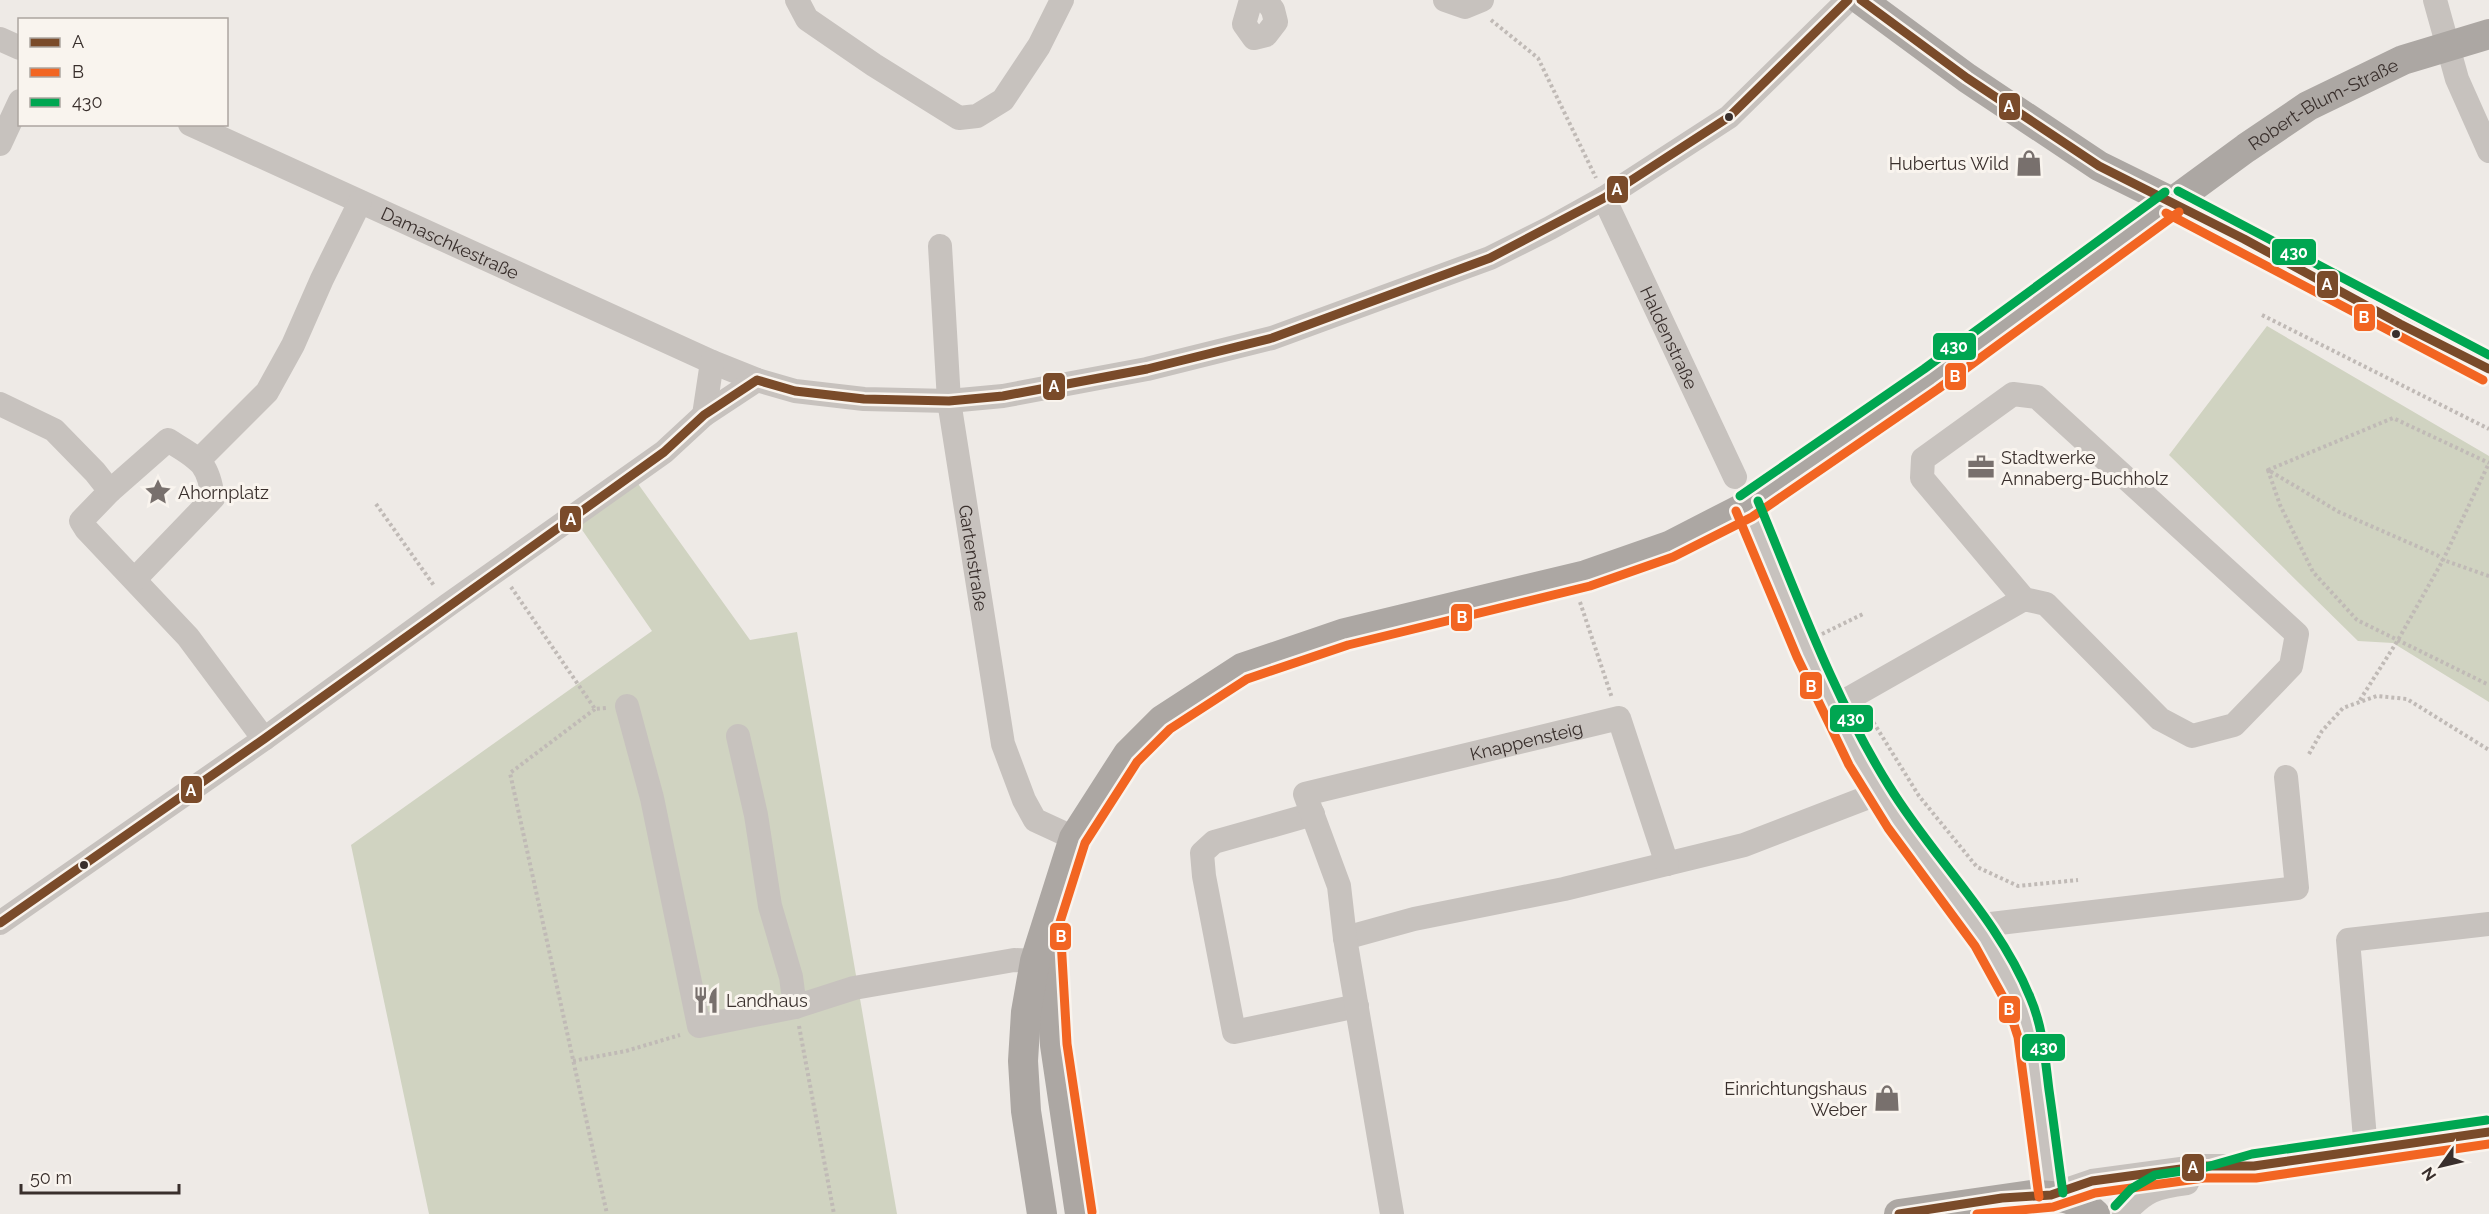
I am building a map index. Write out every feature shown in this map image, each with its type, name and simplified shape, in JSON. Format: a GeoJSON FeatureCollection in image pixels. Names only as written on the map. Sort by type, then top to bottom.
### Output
{"type":"FeatureCollection","features":[{"type":"Feature","properties":{"kind":"main road"},"geometry":{"type":"LineString","coordinates":[[1877,5],[1967,78],[2099,166],[2172,202]]}},
{"type":"Feature","properties":{"kind":"main road","name":"Robert-Blum-Straße"},"geometry":{"type":"LineString","coordinates":[[1042,1214],[1026,1111],[1023,1061],[1026,1012],[1035,961],[1074,838],[1128,754],[1162,720],[1242,668],[1345,633],[1572,579],[1669,546],[1747,507],[1930,379],[2246,148],[2308,106],[2372,73],[2448,45],[2489,34]]}},
{"type":"Feature","properties":{"kind":"main road"},"geometry":{"type":"LineString","coordinates":[[1048,920],[1055,1045],[1080,1214]]}},
{"type":"Feature","properties":{"kind":"main road"},"geometry":{"type":"LineString","coordinates":[[1899,1214],[2002,1198],[2051,1195],[2082,1205],[2095,1214]]}},
{"type":"Feature","properties":{"kind":"street"},"geometry":{"type":"LineString","coordinates":[[797,0],[807,19],[866,60],[959,118],[977,116],[1003,100],[1039,46],[1062,0]]}},
{"type":"Feature","properties":{"kind":"street"},"geometry":{"type":"LineString","coordinates":[[1251,0],[1244,24],[1254,38],[1266,35],[1276,22],[1273,10],[1266,0]]}},
{"type":"Feature","properties":{"kind":"street","name":"Damaschkestraße"},"geometry":{"type":"LineString","coordinates":[[194,126],[712,362],[757,380],[795,391],[864,399],[949,400],[1003,396],[1147,369],[1272,338],[1490,258],[1604,198],[1728,117],[1848,0]]}},
{"type":"Feature","properties":{"kind":"street"},"geometry":{"type":"LineString","coordinates":[[2435,0],[2457,79],[2489,151]]}},
{"type":"Feature","properties":{"kind":"street"},"geometry":{"type":"LineString","coordinates":[[0,39],[18,47]]}},
{"type":"Feature","properties":{"kind":"street"},"geometry":{"type":"LineString","coordinates":[[0,144],[18,105]]}},
{"type":"Feature","properties":{"kind":"street","name":"Haldenstraße"},"geometry":{"type":"LineString","coordinates":[[1604,198],[1735,477]]}},
{"type":"Feature","properties":{"kind":"street"},"geometry":{"type":"LineString","coordinates":[[200,460],[267,392],[294,345],[322,279],[360,202]]}},
{"type":"Feature","properties":{"kind":"street"},"geometry":{"type":"LineString","coordinates":[[2172,202],[2489,369]]}},
{"type":"Feature","properties":{"kind":"street","name":"Gartenstraße"},"geometry":{"type":"LineString","coordinates":[[940,246],[949,400],[1003,744],[1024,800],[1035,820],[1074,838]]}},
{"type":"Feature","properties":{"kind":"street"},"geometry":{"type":"LineString","coordinates":[[704,415],[712,362]]}},
{"type":"Feature","properties":{"kind":"street"},"geometry":{"type":"LineString","coordinates":[[0,923],[264,739],[664,452],[704,415],[757,380]]}},
{"type":"Feature","properties":{"kind":"street"},"geometry":{"type":"LineString","coordinates":[[1834,707],[2024,599],[2046,604],[2160,719],[2192,736],[2234,725],[2291,666],[2297,634],[2037,397],[2013,394],[1923,459],[1922,478],[2024,599]]}},
{"type":"Feature","properties":{"kind":"street"},"geometry":{"type":"LineString","coordinates":[[0,404],[54,430],[110,491]]}},
{"type":"Feature","properties":{"kind":"street"},"geometry":{"type":"LineString","coordinates":[[135,579],[213,498],[210,478],[200,460],[168,440],[110,491],[81,521],[188,637],[264,739]]}},
{"type":"Feature","properties":{"kind":"street"},"geometry":{"type":"LineString","coordinates":[[1747,507],[1834,707],[1879,793],[1979,932],[2013,985],[2025,1014],[2030,1034],[2051,1195],[2092,1181],[2203,1166],[2254,1166]]}},
{"type":"Feature","properties":{"kind":"street"},"geometry":{"type":"LineString","coordinates":[[627,706],[652,798],[699,1026],[795,1007],[854,988],[1014,960],[1035,961]]}},
{"type":"Feature","properties":{"kind":"street"},"geometry":{"type":"LineString","coordinates":[[1619,718],[1667,864]]}},
{"type":"Feature","properties":{"kind":"street","name":"Knappensteig"},"geometry":{"type":"LineString","coordinates":[[1392,1214],[1339,886],[1305,794],[1619,718]]}},
{"type":"Feature","properties":{"kind":"street"},"geometry":{"type":"LineString","coordinates":[[738,735],[756,815],[770,906],[791,977],[795,1007]]}},
{"type":"Feature","properties":{"kind":"street"},"geometry":{"type":"LineString","coordinates":[[1979,932],[1991,924],[2297,888],[2286,777]]}},
{"type":"Feature","properties":{"kind":"street"},"geometry":{"type":"LineString","coordinates":[[1346,938],[1414,919],[1564,889],[1744,845],[1879,793]]}},
{"type":"Feature","properties":{"kind":"street"},"geometry":{"type":"LineString","coordinates":[[1313,814],[1214,842],[1202,853],[1204,876],[1234,1032],[1357,1006]]}},
{"type":"Feature","properties":{"kind":"street"},"geometry":{"type":"LineString","coordinates":[[2366,1150],[2348,940],[2489,924]]}},
{"type":"Feature","properties":{"kind":"street"},"geometry":{"type":"LineString","coordinates":[[2124,1214],[2138,1199],[2158,1187],[2206,1180],[2254,1166],[2489,1132]]}},
{"type":"Feature","properties":{"kind":"path"},"geometry":{"type":"LineString","coordinates":[[1464,2],[1491,20],[1538,58],[1578,138],[1604,198]]}},
{"type":"Feature","properties":{"kind":"path"},"geometry":{"type":"LineString","coordinates":[[2262,315],[2489,429]]}},
{"type":"Feature","properties":{"kind":"path"},"geometry":{"type":"LineString","coordinates":[[2268,470],[2393,418],[2489,463],[2443,560],[2398,640],[2360,700]]}},
{"type":"Feature","properties":{"kind":"path"},"geometry":{"type":"LineString","coordinates":[[2268,470],[2339,512],[2437,555],[2443,560],[2489,576]]}},
{"type":"Feature","properties":{"kind":"path"},"geometry":{"type":"LineString","coordinates":[[2268,470],[2280,505],[2313,572],[2357,620],[2489,685]]}},
{"type":"Feature","properties":{"kind":"path"},"geometry":{"type":"LineString","coordinates":[[376,504],[448,605]]}},
{"type":"Feature","properties":{"kind":"path"},"geometry":{"type":"LineString","coordinates":[[499,569],[595,709]]}},
{"type":"Feature","properties":{"kind":"path"},"geometry":{"type":"LineString","coordinates":[[1572,579],[1619,718]]}},
{"type":"Feature","properties":{"kind":"path"},"geometry":{"type":"LineString","coordinates":[[1805,642],[1863,614]]}},
{"type":"Feature","properties":{"kind":"path"},"geometry":{"type":"LineString","coordinates":[[1856,696],[1919,796],[1977,867],[2018,886],[2078,880]]}},
{"type":"Feature","properties":{"kind":"path"},"geometry":{"type":"LineString","coordinates":[[2309,754],[2322,731],[2343,708],[2360,700],[2377,696],[2407,699],[2489,750]]}},
{"type":"Feature","properties":{"kind":"path"},"geometry":{"type":"LineString","coordinates":[[607,1214],[510,773],[595,709],[627,706]]}},
{"type":"Feature","properties":{"kind":"path"},"geometry":{"type":"LineString","coordinates":[[795,1007],[834,1214]]}},
{"type":"Feature","properties":{"kind":"path"},"geometry":{"type":"LineString","coordinates":[[573,1061],[626,1051],[659,1040],[700,1031],[699,1026]]}},
{"type":"Feature","properties":{"kind":"green space"},"geometry":{"type":"Polygon","coordinates":[[[2267,326],[2489,456],[2489,702],[2393,643],[2358,641],[2169,455],[2267,326]]]}},
{"type":"Feature","properties":{"kind":"green space"},"geometry":{"type":"Polygon","coordinates":[[[636,481],[750,640],[797,632],[897,1214],[429,1214],[351,845],[652,631],[578,524],[636,481]]]}},
{"type":"Feature","properties":{"kind":"transit line","name":"A"},"geometry":{"type":"LineString","coordinates":[[757,380],[795,391],[864,399],[949,401],[1003,396],[1147,369],[1272,338],[1490,258],[1604,198],[1729,117],[1848,0]]}},
{"type":"Feature","properties":{"kind":"transit line","name":"A"},"geometry":{"type":"LineString","coordinates":[[1861,0],[1967,78],[2099,166],[2244,239],[2400,324],[2489,369]]}},
{"type":"Feature","properties":{"kind":"transit line","name":"430"},"geometry":{"type":"LineString","coordinates":[[2178,191],[2489,355]]}},
{"type":"Feature","properties":{"kind":"transit line","name":"430"},"geometry":{"type":"LineString","coordinates":[[1740,496],[1924,369],[2165,192]]}},
{"type":"Feature","properties":{"kind":"transit line","name":"B"},"geometry":{"type":"LineString","coordinates":[[1092,1212],[1067,1044],[1060,922],[1085,843],[1137,762],[1170,729],[1247,679],[1348,645],[1590,586],[1673,557],[1752,517],[1938,389],[2179,212]]}},
{"type":"Feature","properties":{"kind":"transit line","name":"B"},"geometry":{"type":"LineString","coordinates":[[2166,213],[2483,380]]}},
{"type":"Feature","properties":{"kind":"transit line","name":"A"},"geometry":{"type":"LineString","coordinates":[[0,923],[264,739],[664,452],[704,415],[757,380]]}},
{"type":"Feature","properties":{"kind":"transit line","name":"430"},"geometry":{"type":"LineString","coordinates":[[1758,501],[1818,646],[1869,752],[1906,812],[2001,941],[2030,997],[2043,1043],[2063,1193]]}},
{"type":"Feature","properties":{"kind":"transit line","name":"B"},"geometry":{"type":"LineString","coordinates":[[1736,511],[1797,657],[1849,765],[1888,828],[1975,946],[2008,1006],[2018,1037],[2039,1197]]}},
{"type":"Feature","properties":{"kind":"transit line","name":"430"},"geometry":{"type":"LineString","coordinates":[[2115,1206],[2131,1189],[2155,1175],[2203,1168],[2252,1154],[2487,1120]]}},
{"type":"Feature","properties":{"kind":"transit line","name":"A"},"geometry":{"type":"LineString","coordinates":[[1899,1214],[2002,1198],[2051,1195],[2092,1181],[2203,1166],[2254,1166],[2489,1132]]}},
{"type":"Feature","properties":{"kind":"transit line","name":"B"},"geometry":{"type":"LineString","coordinates":[[1977,1214],[2053,1207],[2095,1193],[2204,1178],[2256,1178],[2489,1144]]}},
{"type":"Feature","properties":{"kind":"place","name":"Hubertus Wild"},"geometry":{"type":"Point","coordinates":[2029,163]}},
{"type":"Feature","properties":{"kind":"place","name":"Stadtwerke Annaberg-Buchholz"},"geometry":{"type":"Point","coordinates":[1981,467]}},
{"type":"Feature","properties":{"kind":"place","name":"Ahornplatz"},"geometry":{"type":"Point","coordinates":[158,492]}},
{"type":"Feature","properties":{"kind":"place","name":"Landhaus"},"geometry":{"type":"Point","coordinates":[706,1000]}},
{"type":"Feature","properties":{"kind":"place","name":"Einrichtungshaus Weber"},"geometry":{"type":"Point","coordinates":[1887,1098]}}]}
